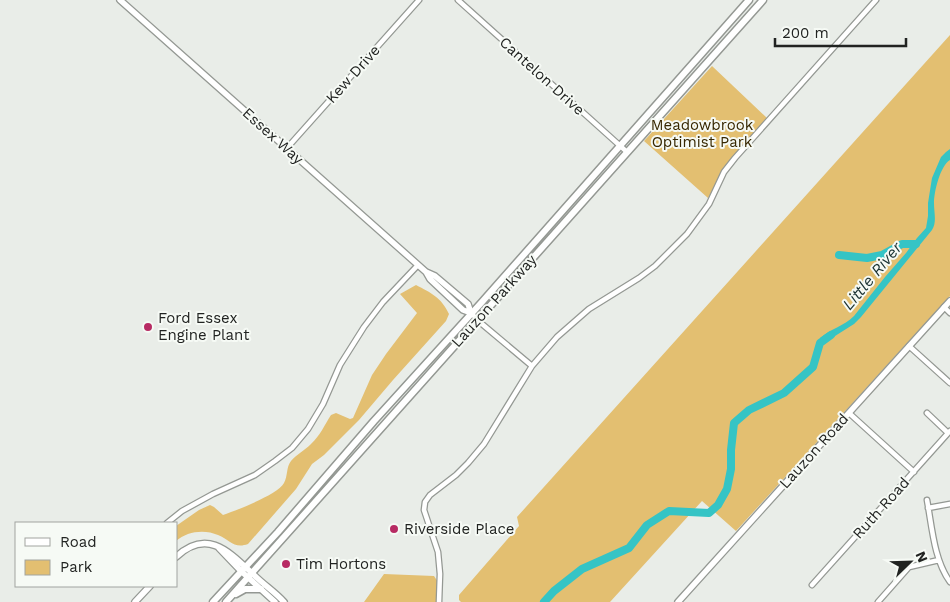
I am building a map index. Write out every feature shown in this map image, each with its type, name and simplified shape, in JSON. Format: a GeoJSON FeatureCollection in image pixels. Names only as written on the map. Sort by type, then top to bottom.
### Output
{"type":"FeatureCollection","features":[{"type":"Feature","properties":{"kind":"main road","name":"Lauzon Parkway"},"geometry":{"type":"LineString","coordinates":[[213,602],[278,532],[374,421],[749,0]]}},
{"type":"Feature","properties":{"kind":"main road","name":"Lauzon Parkway"},"geometry":{"type":"LineString","coordinates":[[228,600],[763,0]]}},
{"type":"Feature","properties":{"kind":"main road"},"geometry":{"type":"LineString","coordinates":[[228,600],[245,589],[261,589]]}},
{"type":"Feature","properties":{"kind":"street","name":"Essex Way"},"geometry":{"type":"LineString","coordinates":[[120,0],[426,272],[435,276],[468,304],[471,313],[477,320],[532,366]]}},
{"type":"Feature","properties":{"kind":"street","name":"Kew Drive"},"geometry":{"type":"LineString","coordinates":[[287,148],[418,0]]}},
{"type":"Feature","properties":{"kind":"street","name":"Cantelon Drive"},"geometry":{"type":"LineString","coordinates":[[458,0],[627,152]]}},
{"type":"Feature","properties":{"kind":"street"},"geometry":{"type":"LineString","coordinates":[[439,602],[440,574],[438,552],[424,510],[425,502],[430,495],[456,475],[484,444],[532,366],[557,337],[589,309],[655,266],[687,234],[709,204],[724,172],[735,158],[876,0]]}},
{"type":"Feature","properties":{"kind":"street"},"geometry":{"type":"LineString","coordinates":[[168,522],[182,511],[213,494],[255,475],[292,448],[308,429],[324,404],[340,365],[364,327],[383,302],[418,265]]}},
{"type":"Feature","properties":{"kind":"street","name":"Lauzon Road"},"geometry":{"type":"LineString","coordinates":[[678,602],[950,301]]}},
{"type":"Feature","properties":{"kind":"street"},"geometry":{"type":"LineString","coordinates":[[944,307],[950,313]]}},
{"type":"Feature","properties":{"kind":"street"},"geometry":{"type":"LineString","coordinates":[[910,346],[950,383]]}},
{"type":"Feature","properties":{"kind":"street"},"geometry":{"type":"LineString","coordinates":[[849,413],[914,472]]}},
{"type":"Feature","properties":{"kind":"street"},"geometry":{"type":"LineString","coordinates":[[926,413],[949,432]]}},
{"type":"Feature","properties":{"kind":"street","name":"Ruth Road"},"geometry":{"type":"LineString","coordinates":[[812,585],[949,432]]}},
{"type":"Feature","properties":{"kind":"street"},"geometry":{"type":"LineString","coordinates":[[927,500],[938,560],[950,582]]}},
{"type":"Feature","properties":{"kind":"street"},"geometry":{"type":"LineString","coordinates":[[928,508],[950,504]]}},
{"type":"Feature","properties":{"kind":"street"},"geometry":{"type":"LineString","coordinates":[[178,555],[194,545],[207,544],[218,546],[227,550],[243,569],[284,602]]}},
{"type":"Feature","properties":{"kind":"street"},"geometry":{"type":"LineString","coordinates":[[878,602],[909,568],[938,560]]}},
{"type":"Feature","properties":{"kind":"street"},"geometry":{"type":"LineString","coordinates":[[250,575],[275,602]]}},
{"type":"Feature","properties":{"kind":"street"},"geometry":{"type":"LineString","coordinates":[[135,602],[149,587]]}},
{"type":"Feature","properties":{"kind":"green space"},"geometry":{"type":"Polygon","coordinates":[[[950,35],[950,296],[736,531],[702,501],[610,602],[461,602],[459,595],[519,526],[517,517],[950,35]]]}},
{"type":"Feature","properties":{"kind":"green space","name":"Meadowbrook Optimist Park"},"geometry":{"type":"Polygon","coordinates":[[[712,66],[767,118],[733,157],[708,198],[644,141],[712,66]]]}},
{"type":"Feature","properties":{"kind":"green space"},"geometry":{"type":"Polygon","coordinates":[[[416,285],[431,293],[443,303],[449,314],[446,321],[359,420],[324,455],[312,464],[296,489],[248,544],[236,545],[218,535],[207,532],[191,533],[178,540],[178,525],[199,510],[210,505],[223,515],[256,502],[280,488],[284,483],[291,461],[314,441],[331,415],[336,413],[350,419],[353,418],[372,375],[417,313],[400,294],[416,285]]]}},
{"type":"Feature","properties":{"kind":"green space"},"geometry":{"type":"Polygon","coordinates":[[[384,574],[434,576],[438,582],[436,602],[364,602],[384,574]]]}},
{"type":"Feature","properties":{"kind":"water"},"geometry":{"type":"Polygon","coordinates":[[[950,149],[950,160],[943,168],[936,186],[934,227],[861,317],[854,324],[824,343],[820,338],[854,316],[926,228],[932,178],[941,157],[950,149]]]}},
{"type":"Feature","properties":{"kind":"waterway","name":"Little River"},"geometry":{"type":"LineString","coordinates":[[839,255],[867,258],[882,255],[902,244],[916,244]]}},
{"type":"Feature","properties":{"kind":"waterway","name":"Little River"},"geometry":{"type":"LineString","coordinates":[[544,602],[554,591],[582,569],[629,548],[647,525],[669,511],[709,513],[718,505],[727,489],[731,469],[734,423],[749,410],[784,393],[813,367],[820,343],[831,335]]}},
{"type":"Feature","properties":{"kind":"place","name":"Ford Essex Engine Plant"},"geometry":{"type":"Point","coordinates":[148,327]}},
{"type":"Feature","properties":{"kind":"place","name":"Riverside Place"},"geometry":{"type":"Point","coordinates":[394,529]}},
{"type":"Feature","properties":{"kind":"place","name":"Tim Hortons"},"geometry":{"type":"Point","coordinates":[286,564]}}]}
